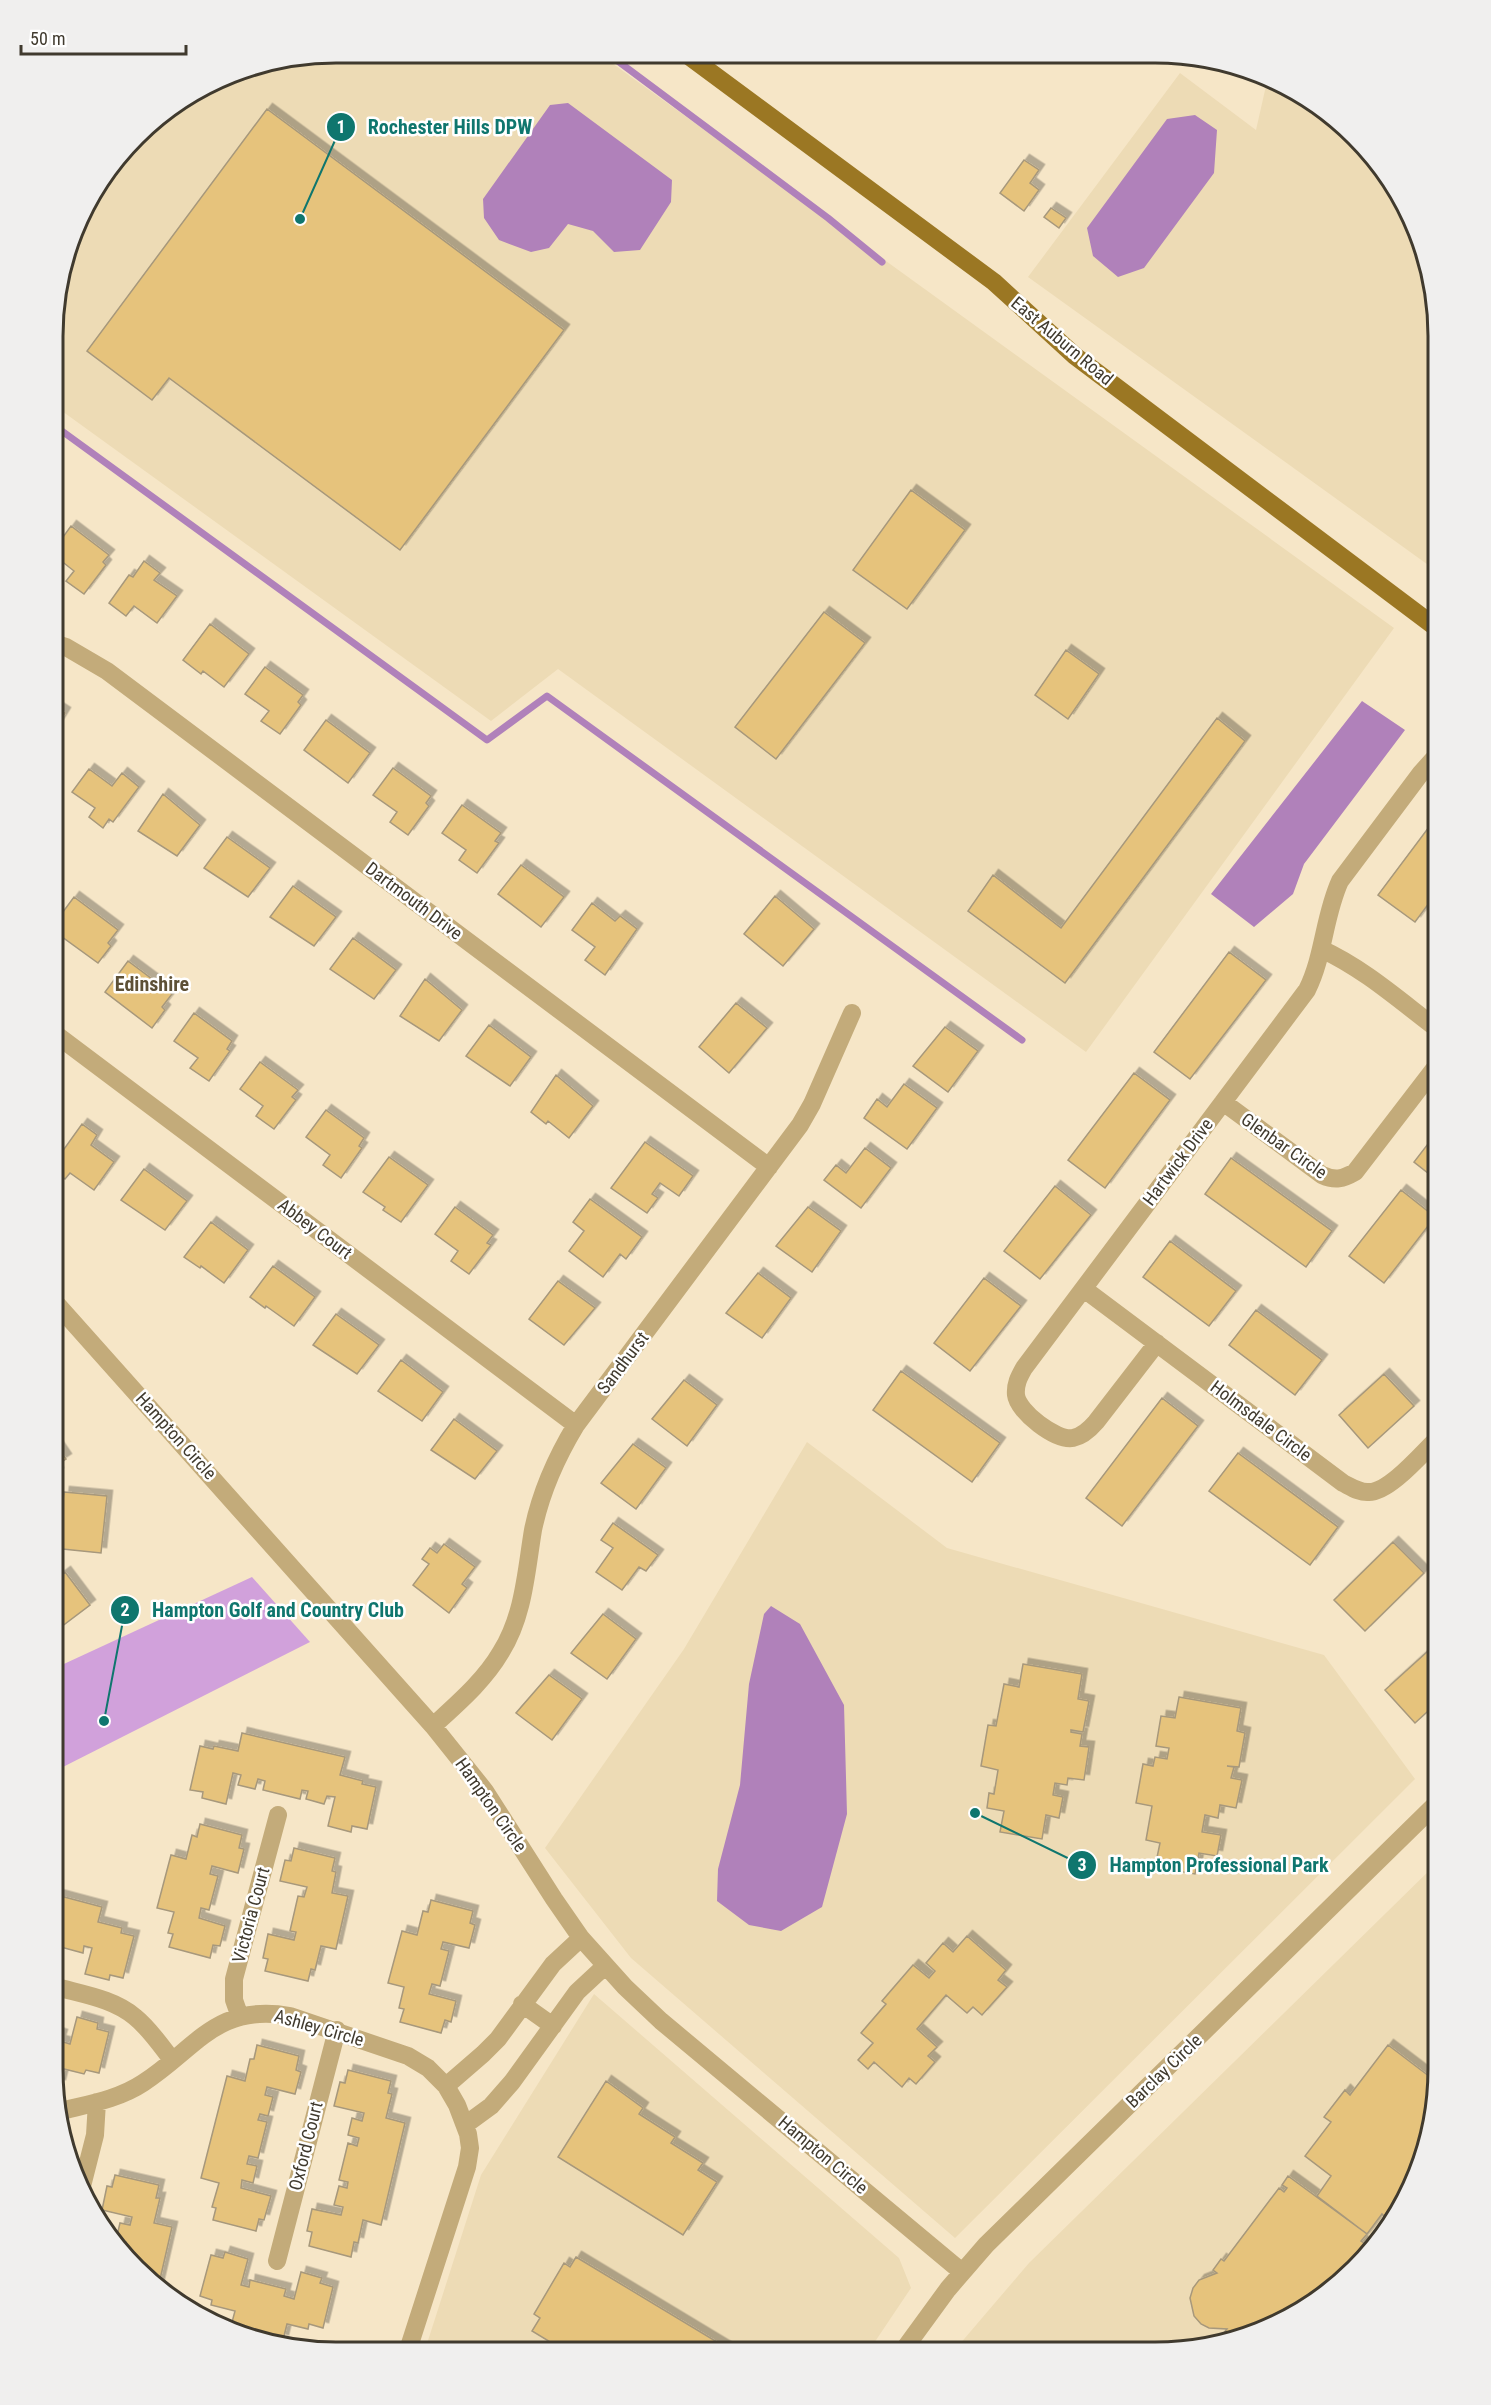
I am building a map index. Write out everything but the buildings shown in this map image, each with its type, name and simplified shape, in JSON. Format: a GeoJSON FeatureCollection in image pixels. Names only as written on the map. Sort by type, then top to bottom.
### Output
{"type":"FeatureCollection","features":[{"type":"Feature","properties":{"kind":"main road","name":"East Auburn Road"},"geometry":{"type":"LineString","coordinates":[[698,63],[994,282],[1075,356],[1428,621]]}},
{"type":"Feature","properties":{"kind":"street","name":"Dartmouth Drive"},"geometry":{"type":"LineString","coordinates":[[63,646],[107,671],[770,1167]]}},
{"type":"Feature","properties":{"kind":"street","name":"Hartwick Drive"},"geometry":{"type":"LineString","coordinates":[[1157,1343],[1087,1432],[1068,1438],[1055,1434],[1022,1410],[1016,1396],[1017,1380],[1024,1368],[1307,990],[1322,949],[1333,897],[1340,881],[1428,765]]}},
{"type":"Feature","properties":{"kind":"street"},"geometry":{"type":"LineString","coordinates":[[1322,949],[1342,958],[1428,1022]]}},
{"type":"Feature","properties":{"kind":"street","name":"Sandhurst"},"geometry":{"type":"LineString","coordinates":[[434,1726],[482,1679],[502,1652],[514,1627],[521,1606],[543,1490],[557,1456],[576,1425],[800,1125],[812,1104],[852,1013]]}},
{"type":"Feature","properties":{"kind":"street","name":"Abbey Court"},"geometry":{"type":"LineString","coordinates":[[63,1040],[576,1425]]}},
{"type":"Feature","properties":{"kind":"street","name":"Glenbar Circle"},"geometry":{"type":"LineString","coordinates":[[1223,1102],[1322,1175],[1331,1179],[1344,1178],[1355,1172],[1428,1077]]}},
{"type":"Feature","properties":{"kind":"street","name":"Holmsdale Circle"},"geometry":{"type":"LineString","coordinates":[[1084,1289],[1343,1483],[1358,1491],[1370,1492],[1381,1489],[1394,1480],[1428,1448]]}},
{"type":"Feature","properties":{"kind":"street","name":"Hampton Circle"},"geometry":{"type":"LineString","coordinates":[[63,1311],[434,1726],[485,1791],[554,1899],[581,1938],[605,1966],[661,2021],[962,2272]]}},
{"type":"Feature","properties":{"kind":"street","name":"Barclay Circle"},"geometry":{"type":"LineString","coordinates":[[910,2342],[962,2272],[1017,2215],[1428,1812]]}},
{"type":"Feature","properties":{"kind":"street","name":"Victoria Court"},"geometry":{"type":"LineString","coordinates":[[240,2017],[234,2000],[234,1979],[278,1815]]}},
{"type":"Feature","properties":{"kind":"street"},"geometry":{"type":"LineString","coordinates":[[446,2086],[483,2055],[553,1964],[581,1938]]}},
{"type":"Feature","properties":{"kind":"street"},"geometry":{"type":"LineString","coordinates":[[465,2125],[491,2106],[512,2082],[577,1992],[605,1966]]}},
{"type":"Feature","properties":{"kind":"street"},"geometry":{"type":"LineString","coordinates":[[63,1989],[98,1998],[123,2008],[144,2026],[172,2060]]}},
{"type":"Feature","properties":{"kind":"street"},"geometry":{"type":"LineString","coordinates":[[522,2004],[553,2026]]}},
{"type":"Feature","properties":{"kind":"street","name":"Ashley Circle"},"geometry":{"type":"LineString","coordinates":[[66,2110],[126,2092],[143,2083],[209,2030],[240,2017],[271,2013],[290,2016],[337,2030],[408,2056],[428,2068],[446,2086],[457,2105],[465,2125],[470,2148],[411,2342]]}},
{"type":"Feature","properties":{"kind":"street","name":"Oxford Court"},"geometry":{"type":"LineString","coordinates":[[277,2261],[337,2030]]}},
{"type":"Feature","properties":{"kind":"street"},"geometry":{"type":"LineString","coordinates":[[85,2175],[95,2135],[97,2102]]}},
{"type":"Feature","properties":{"kind":"shaded area"},"geometry":{"type":"Polygon","coordinates":[[[336,63],[612,63],[1394,628],[1086,1052],[558,669],[491,721],[63,412],[65,300],[77,248],[91,215],[119,170],[156,131],[199,100],[248,77],[300,65],[336,63]]]}},
{"type":"Feature","properties":{"kind":"shaded area"},"geometry":{"type":"Polygon","coordinates":[[[1180,73],[1256,130],[1266,87],[1292,100],[1321,119],[1348,143],[1382,184],[1400,215],[1419,265],[1426,300],[1428,336],[1428,565],[1028,277],[1180,73]]]}},
{"type":"Feature","properties":{"kind":"shaded area"},"geometry":{"type":"Polygon","coordinates":[[[568,103],[672,180],[671,202],[640,250],[614,252],[593,231],[568,224],[549,248],[531,252],[499,240],[484,218],[483,199],[550,105],[568,103]]]}},
{"type":"Feature","properties":{"kind":"shaded area"},"geometry":{"type":"Polygon","coordinates":[[[1195,115],[1217,130],[1214,173],[1144,268],[1118,277],[1093,256],[1087,228],[1167,119],[1195,115]]]}},
{"type":"Feature","properties":{"kind":"shaded area"},"geometry":{"type":"Polygon","coordinates":[[[1362,701],[1405,730],[1304,864],[1293,894],[1254,927],[1211,894],[1362,701]]]}},
{"type":"Feature","properties":{"kind":"shaded area"},"geometry":{"type":"Polygon","coordinates":[[[807,1442],[947,1548],[1324,1655],[1415,1779],[955,2238],[631,1958],[545,1848],[684,1649],[807,1442]]]}},
{"type":"Feature","properties":{"kind":"shaded area"},"geometry":{"type":"Polygon","coordinates":[[[252,1577],[310,1642],[63,1767],[63,1664],[252,1577]]]}},
{"type":"Feature","properties":{"kind":"shaded area"},"geometry":{"type":"Polygon","coordinates":[[[771,1606],[800,1624],[844,1705],[847,1814],[822,1907],[781,1931],[749,1925],[717,1901],[718,1869],[740,1785],[749,1684],[764,1614],[771,1606]]]}},
{"type":"Feature","properties":{"kind":"shaded area"},"geometry":{"type":"Polygon","coordinates":[[[1428,1872],[1428,2069],[1423,2122],[1414,2157],[1400,2190],[1372,2235],[1348,2262],[1321,2286],[1276,2314],[1243,2328],[1208,2337],[1155,2342],[962,2342],[1029,2263],[1428,1872]]]}},
{"type":"Feature","properties":{"kind":"shaded area"},"geometry":{"type":"Polygon","coordinates":[[[594,1994],[899,2258],[911,2288],[875,2342],[428,2342],[481,2175],[594,1994]]]}},
{"type":"Feature","properties":{"kind":"waterway"},"geometry":{"type":"LineString","coordinates":[[620,63],[828,218],[882,262]]}},
{"type":"Feature","properties":{"kind":"waterway"},"geometry":{"type":"LineString","coordinates":[[63,432],[487,740],[547,696],[1022,1040]]}},
{"type":"Feature","properties":{"kind":"place","name":"Rochester Hills DPW"},"geometry":{"type":"Point","coordinates":[300,219]}},
{"type":"Feature","properties":{"kind":"place","name":"Hampton Golf and Country Club"},"geometry":{"type":"Point","coordinates":[104,1721]}},
{"type":"Feature","properties":{"kind":"place","name":"Hampton Professional Park"},"geometry":{"type":"Point","coordinates":[975,1813]}},
{"type":"Feature","properties":{"kind":"district","name":"Edinshire"},"geometry":{"type":"Point","coordinates":[152,984]}}]}
